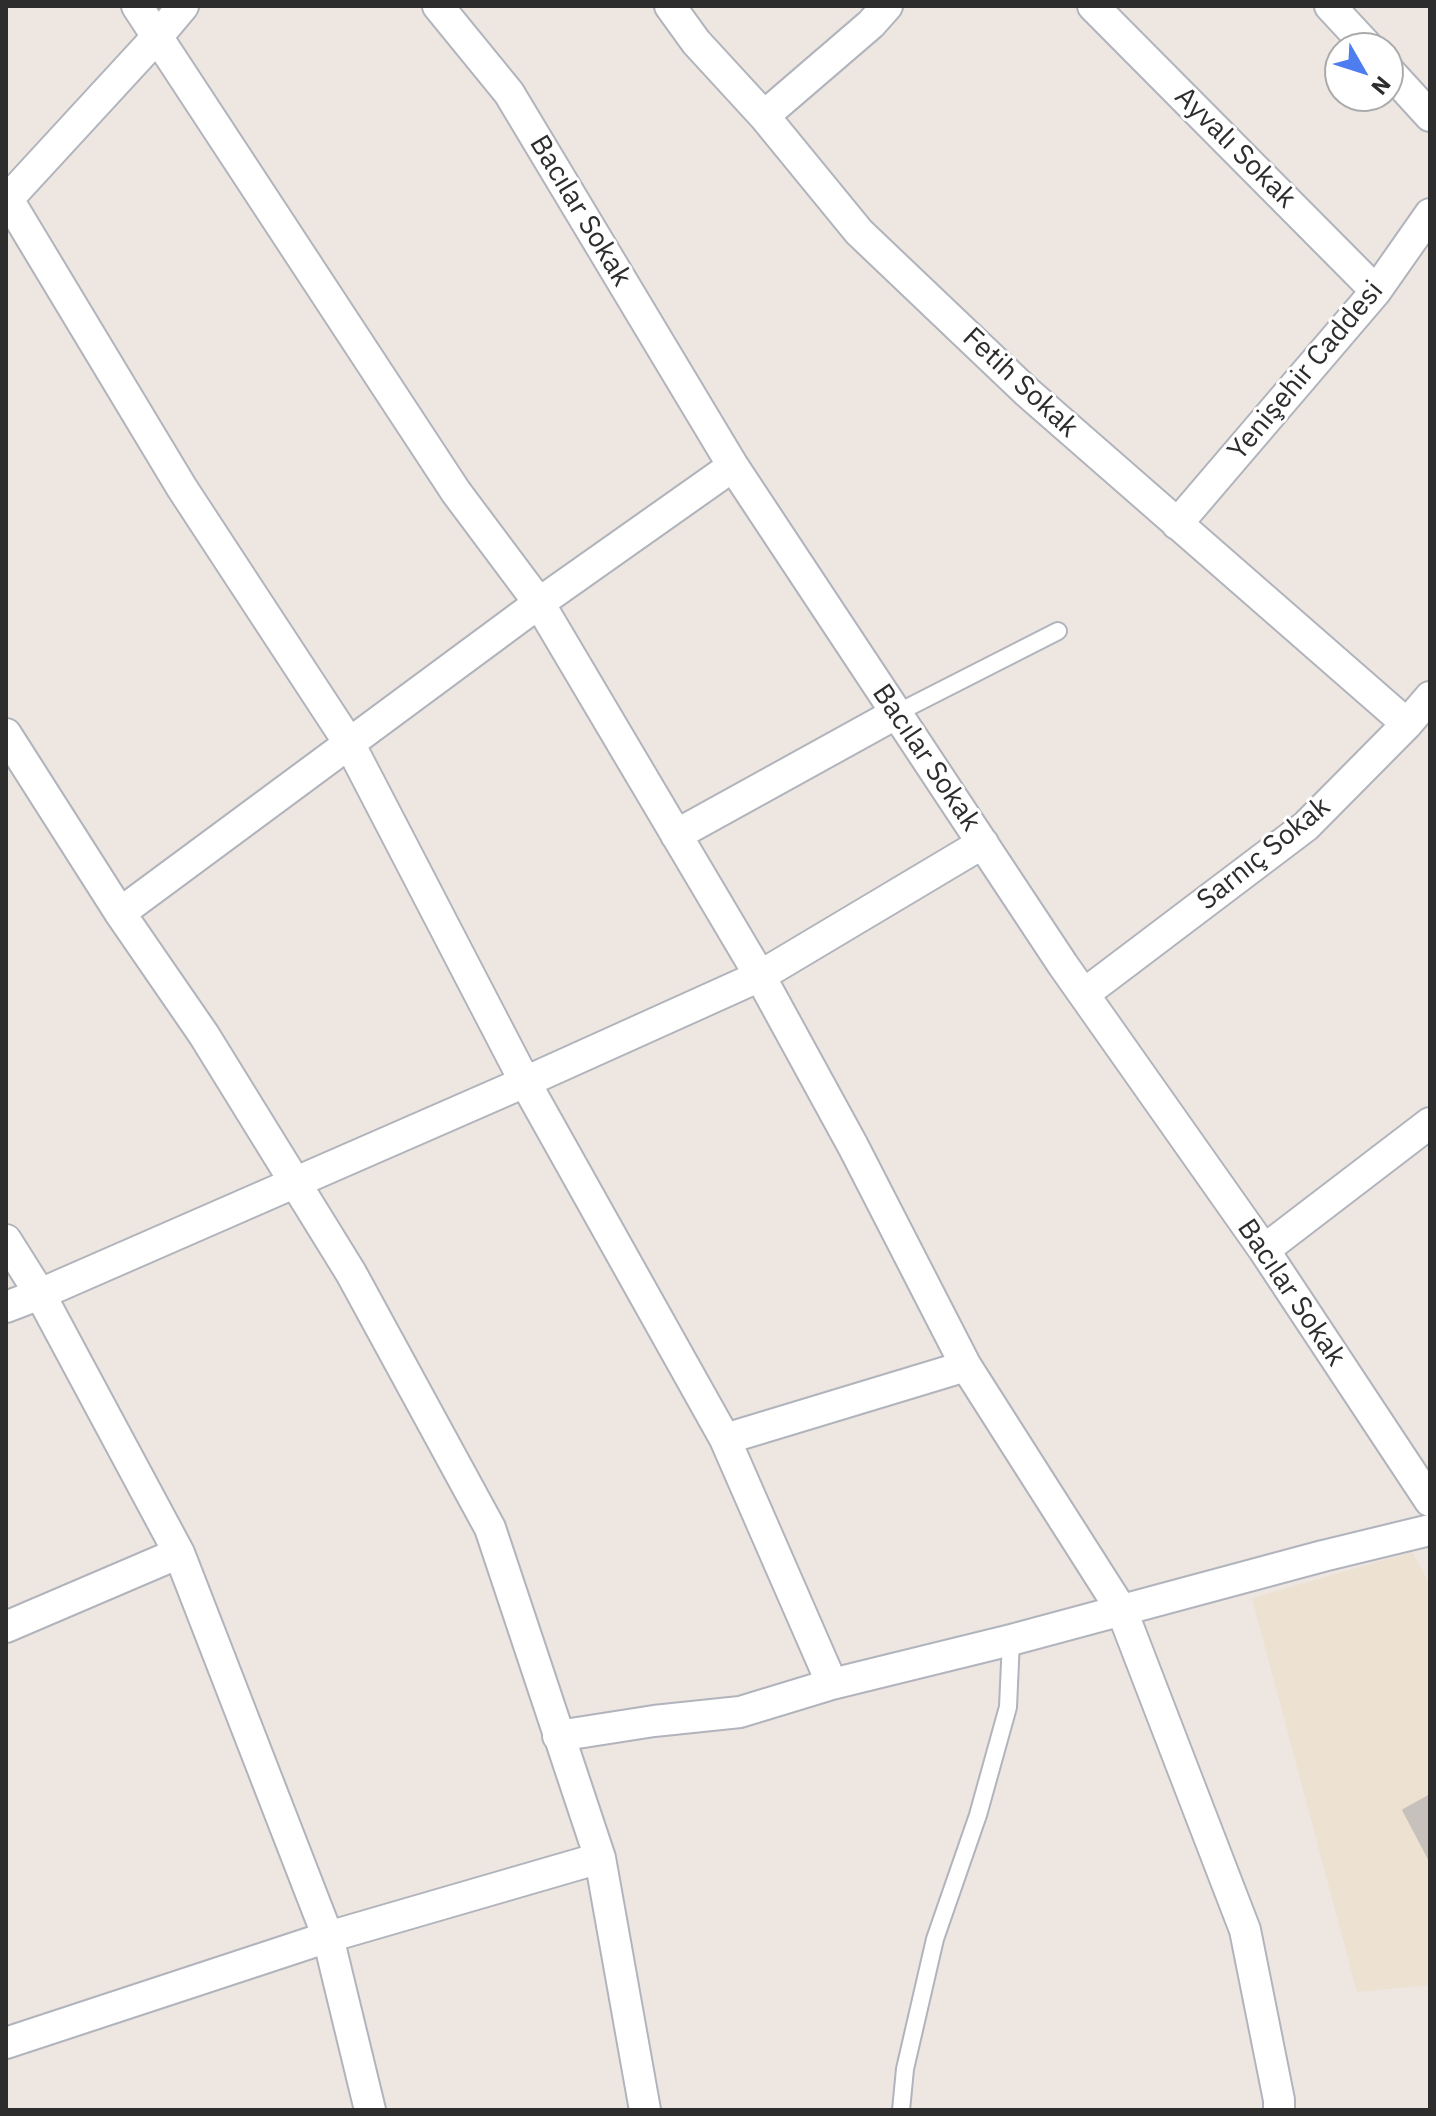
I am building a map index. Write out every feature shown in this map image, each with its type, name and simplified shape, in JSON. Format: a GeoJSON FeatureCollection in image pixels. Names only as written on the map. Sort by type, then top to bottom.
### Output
{"type":"FeatureCollection","features":[{"type":"Feature","properties":{"kind":"street"},"geometry":{"type":"LineString","coordinates":[[137,6],[456,492],[539,603],[760,976],[853,1146],[966,1366],[1122,1611],[1245,1930],[1279,2110]]}},
{"type":"Feature","properties":{"kind":"street"},"geometry":{"type":"LineString","coordinates":[[183,6],[7,199],[182,488],[349,743],[525,1082],[725,1439],[832,1684]]}},
{"type":"Feature","properties":{"kind":"street","name":"Bacılar Sokak"},"geometry":{"type":"LineString","coordinates":[[438,6],[509,93],[733,466],[1084,994],[1264,1250],[1430,1501]]}},
{"type":"Feature","properties":{"kind":"street","name":"Fetih Sokak"},"geometry":{"type":"LineString","coordinates":[[670,6],[696,42],[764,116],[859,232],[1027,392],[1407,724]]}},
{"type":"Feature","properties":{"kind":"street"},"geometry":{"type":"LineString","coordinates":[[764,116],[871,24],[887,6]]}},
{"type":"Feature","properties":{"kind":"street","name":"Ayvalı Sokak"},"geometry":{"type":"LineString","coordinates":[[1093,6],[1376,291]]}},
{"type":"Feature","properties":{"kind":"street"},"geometry":{"type":"LineString","coordinates":[[1330,6],[1354,32]]}},
{"type":"Feature","properties":{"kind":"street"},"geometry":{"type":"LineString","coordinates":[[1404,88],[1430,116]]}},
{"type":"Feature","properties":{"kind":"street","name":"Yenişehir Caddesi"},"geometry":{"type":"LineString","coordinates":[[1177,524],[1376,291],[1430,214]]}},
{"type":"Feature","properties":{"kind":"street"},"geometry":{"type":"LineString","coordinates":[[120,913],[539,603],[733,466]]}},
{"type":"Feature","properties":{"kind":"street","name":"Sarnıç Sokak"},"geometry":{"type":"LineString","coordinates":[[1084,994],[1306,826],[1430,697]]}},
{"type":"Feature","properties":{"kind":"street"},"geometry":{"type":"LineString","coordinates":[[676,835],[897,713]]}},
{"type":"Feature","properties":{"kind":"street"},"geometry":{"type":"LineString","coordinates":[[6,734],[120,913],[204,1035],[351,1273],[490,1528],[600,1858],[645,2110]]}},
{"type":"Feature","properties":{"kind":"street"},"geometry":{"type":"LineString","coordinates":[[6,1307],[525,1082],[760,976],[983,843]]}},
{"type":"Feature","properties":{"kind":"street"},"geometry":{"type":"LineString","coordinates":[[1264,1250],[1430,1123]]}},
{"type":"Feature","properties":{"kind":"street"},"geometry":{"type":"LineString","coordinates":[[6,1240],[40,1294],[179,1553],[328,1937],[370,2110]]}},
{"type":"Feature","properties":{"kind":"street"},"geometry":{"type":"LineString","coordinates":[[725,1439],[966,1366]]}},
{"type":"Feature","properties":{"kind":"street"},"geometry":{"type":"LineString","coordinates":[[558,1736],[740,1712],[832,1684],[1430,1530]]}},
{"type":"Feature","properties":{"kind":"street"},"geometry":{"type":"LineString","coordinates":[[6,1627],[179,1553]]}},
{"type":"Feature","properties":{"kind":"street"},"geometry":{"type":"LineString","coordinates":[[6,2043],[328,1937],[600,1858]]}},
{"type":"Feature","properties":{"kind":"lane"},"geometry":{"type":"LineString","coordinates":[[897,713],[1058,631]]}},
{"type":"Feature","properties":{"kind":"lane"},"geometry":{"type":"LineString","coordinates":[[901,2110],[905,2069],[935,1939],[978,1815],[1008,1707],[1011,1640]]}},
{"type":"Feature","properties":{"kind":"shaded area"},"geometry":{"type":"Polygon","coordinates":[[[1412,1552],[1430,1584],[1430,1985],[1357,1992],[1252,1598],[1412,1552]]]}},
{"type":"Feature","properties":{"kind":"building"},"geometry":{"type":"Polygon","coordinates":[[[1430,1795],[1430,1861],[1403,1810],[1430,1795]]]}}]}
